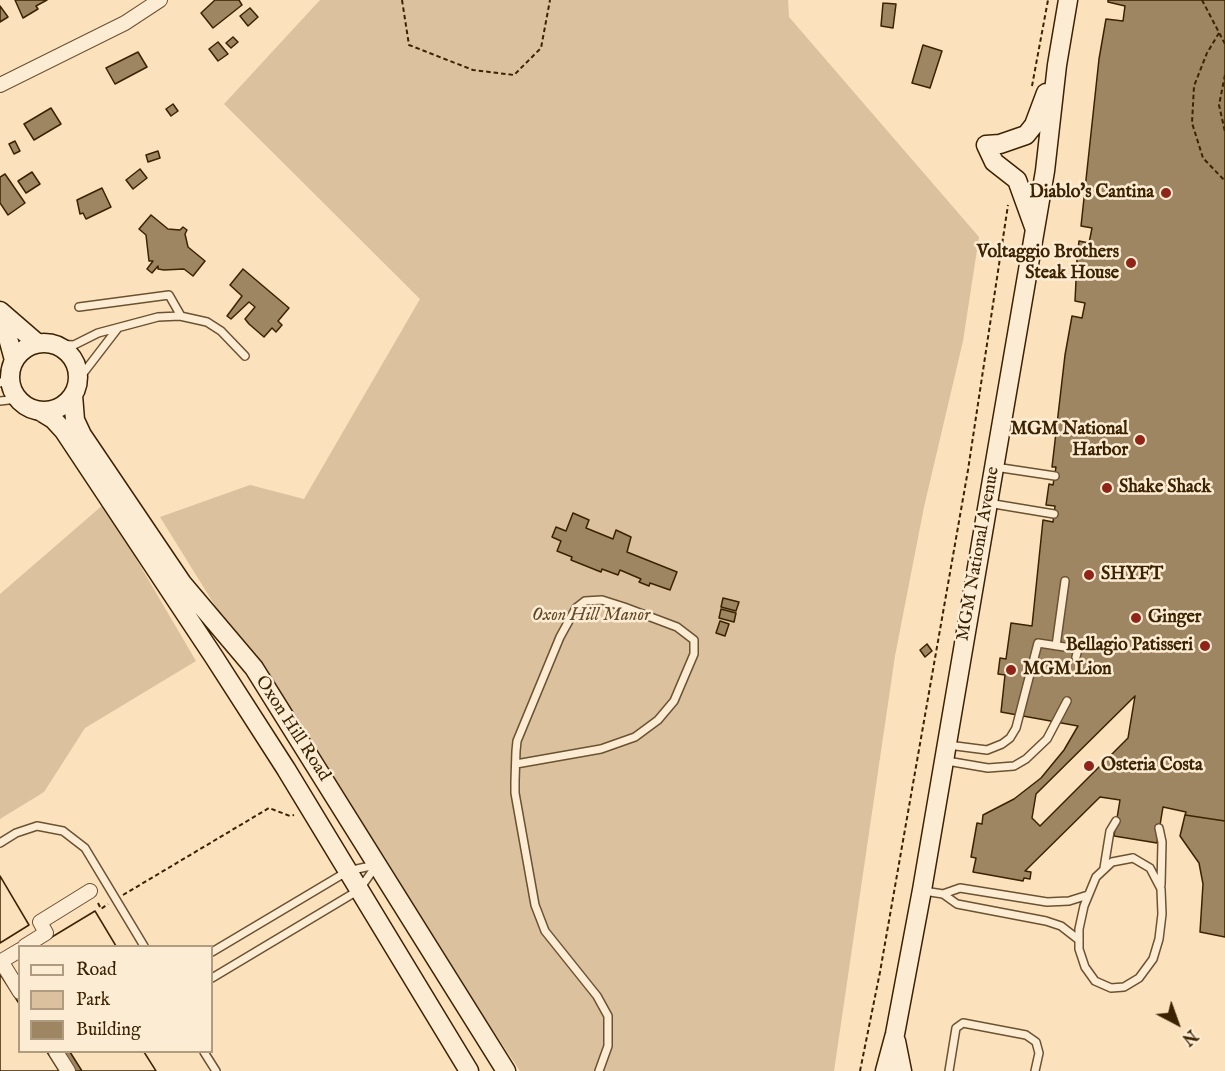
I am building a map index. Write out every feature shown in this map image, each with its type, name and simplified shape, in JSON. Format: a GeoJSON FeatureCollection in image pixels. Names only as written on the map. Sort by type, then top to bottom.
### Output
{"type":"FeatureCollection","features":[{"type":"Feature","properties":{"kind":"main road","name":"MGM National Avenue"},"geometry":{"type":"LineString","coordinates":[[885,1071],[895,1034],[922,890],[1035,229],[1068,0]]}},
{"type":"Feature","properties":{"kind":"main road"},"geometry":{"type":"LineString","coordinates":[[1035,229],[1017,180],[994,162],[986,145],[1016,140],[1029,132],[1057,65]]}},
{"type":"Feature","properties":{"kind":"main road"},"geometry":{"type":"LineString","coordinates":[[0,310],[45,344],[67,351],[75,364],[75,388],[64,405],[53,410],[40,411],[8,400],[11,387],[8,373],[8,338],[0,325]]}},
{"type":"Feature","properties":{"kind":"main road"},"geometry":{"type":"LineString","coordinates":[[8,373],[22,350],[45,344]]}},
{"type":"Feature","properties":{"kind":"main road","name":"Oxon Hill Road"},"geometry":{"type":"LineString","coordinates":[[75,388],[75,420],[82,435],[182,583],[254,668],[506,1071]]}},
{"type":"Feature","properties":{"kind":"main road","name":"Oxon Hill Road"},"geometry":{"type":"LineString","coordinates":[[40,411],[53,419],[64,431],[106,491],[286,769],[469,1071]]}},
{"type":"Feature","properties":{"kind":"main road"},"geometry":{"type":"LineString","coordinates":[[895,1034],[902,1071]]}},
{"type":"Feature","properties":{"kind":"street"},"geometry":{"type":"LineString","coordinates":[[0,85],[125,22],[160,0]]}},
{"type":"Feature","properties":{"kind":"street"},"geometry":{"type":"LineString","coordinates":[[27,945],[46,933],[40,922],[90,891]]}},
{"type":"Feature","properties":{"kind":"street"},"geometry":{"type":"LineString","coordinates":[[18,951],[1,962],[18,989]]}},
{"type":"Feature","properties":{"kind":"street"},"geometry":{"type":"LineString","coordinates":[[57,1053],[68,1071]]}},
{"type":"Feature","properties":{"kind":"lane"},"geometry":{"type":"LineString","coordinates":[[79,306],[169,295],[181,316]]}},
{"type":"Feature","properties":{"kind":"lane"},"geometry":{"type":"LineString","coordinates":[[45,344],[74,345],[118,328],[158,317],[181,316],[207,322],[220,331],[245,357]]}},
{"type":"Feature","properties":{"kind":"lane"},"geometry":{"type":"LineString","coordinates":[[75,388],[118,328]]}},
{"type":"Feature","properties":{"kind":"lane"},"geometry":{"type":"LineString","coordinates":[[994,467],[1055,476]]}},
{"type":"Feature","properties":{"kind":"lane"},"geometry":{"type":"LineString","coordinates":[[988,503],[1054,514]]}},
{"type":"Feature","properties":{"kind":"lane"},"geometry":{"type":"LineString","coordinates":[[1056,646],[1065,581]]}},
{"type":"Feature","properties":{"kind":"lane"},"geometry":{"type":"LineString","coordinates":[[516,764],[601,749],[635,738],[658,720],[674,701],[694,654],[694,640],[677,627],[624,607],[602,600],[585,601],[576,608],[560,637],[519,734],[516,764],[515,793],[539,920],[551,940],[597,996],[608,1016],[608,1046],[599,1071]]}},
{"type":"Feature","properties":{"kind":"lane"},"geometry":{"type":"LineString","coordinates":[[945,752],[987,750],[1010,738],[1016,728],[1038,643],[1078,649],[1076,657]]}},
{"type":"Feature","properties":{"kind":"lane"},"geometry":{"type":"LineString","coordinates":[[945,752],[988,768],[1014,766],[1026,759],[1047,739],[1067,701]]}},
{"type":"Feature","properties":{"kind":"lane"},"geometry":{"type":"LineString","coordinates":[[1104,868],[1110,831],[1116,821]]}},
{"type":"Feature","properties":{"kind":"lane"},"geometry":{"type":"LineString","coordinates":[[0,843],[16,833],[37,826],[63,831],[85,848],[143,945]]}},
{"type":"Feature","properties":{"kind":"lane"},"geometry":{"type":"LineString","coordinates":[[1159,828],[1162,842],[1162,914],[1159,939],[1146,970],[1132,983],[1117,989],[1102,986],[1095,981],[1085,967],[1078,940],[1088,895],[1096,878],[1104,868],[1119,859],[1133,858],[1150,868],[1161,889]]}},
{"type":"Feature","properties":{"kind":"lane"},"geometry":{"type":"LineString","coordinates":[[213,951],[348,871],[376,864]]}},
{"type":"Feature","properties":{"kind":"lane"},"geometry":{"type":"LineString","coordinates":[[213,977],[359,890],[376,864]]}},
{"type":"Feature","properties":{"kind":"lane"},"geometry":{"type":"LineString","coordinates":[[943,894],[960,888],[1047,902],[1069,901],[1088,895]]}},
{"type":"Feature","properties":{"kind":"lane"},"geometry":{"type":"LineString","coordinates":[[922,890],[943,894],[957,904],[1046,921],[1061,926],[1078,940]]}},
{"type":"Feature","properties":{"kind":"lane"},"geometry":{"type":"LineString","coordinates":[[949,1071],[956,1028],[963,1023],[1026,1035],[1036,1042],[1039,1053],[1035,1071]]}},
{"type":"Feature","properties":{"kind":"lane"},"geometry":{"type":"LineString","coordinates":[[205,1053],[216,1071]]}},
{"type":"Feature","properties":{"kind":"path"},"geometry":{"type":"LineString","coordinates":[[402,0],[409,45],[473,70],[514,75],[542,48],[550,0]]}},
{"type":"Feature","properties":{"kind":"path"},"geometry":{"type":"LineString","coordinates":[[1031,90],[1048,0]]}},
{"type":"Feature","properties":{"kind":"path"},"geometry":{"type":"LineString","coordinates":[[1202,0],[1225,44]]}},
{"type":"Feature","properties":{"kind":"path"},"geometry":{"type":"LineString","coordinates":[[1219,33],[1207,53],[1194,86],[1192,123],[1203,158],[1225,181]]}},
{"type":"Feature","properties":{"kind":"path"},"geometry":{"type":"LineString","coordinates":[[1225,75],[1219,105],[1225,132]]}},
{"type":"Feature","properties":{"kind":"path"},"geometry":{"type":"LineString","coordinates":[[860,1071],[880,972],[966,482],[1008,198]]}},
{"type":"Feature","properties":{"kind":"path"},"geometry":{"type":"LineString","coordinates":[[90,891],[101,909],[269,808],[290,816],[294,815]]}},
{"type":"Feature","properties":{"kind":"green space","name":"Oxon Hill Manor"},"geometry":{"type":"Polygon","coordinates":[[[320,0],[788,0],[789,17],[979,237],[963,341],[924,507],[895,656],[834,1071],[520,1071],[286,720],[160,517],[250,485],[304,499],[420,299],[224,104],[320,0]]]}},
{"type":"Feature","properties":{"kind":"green space"},"geometry":{"type":"Polygon","coordinates":[[[104,504],[196,661],[85,728],[44,792],[0,819],[0,594],[104,504]]]}},
{"type":"Feature","properties":{"kind":"building"},"geometry":{"type":"Polygon","coordinates":[[[15,0],[47,0],[23,18],[15,0]]]}},
{"type":"Feature","properties":{"kind":"building"},"geometry":{"type":"Polygon","coordinates":[[[215,0],[239,0],[242,5],[213,28],[201,13],[215,0]]]}},
{"type":"Feature","properties":{"kind":"building","name":"MGM National Harbor"},"geometry":{"type":"Polygon","coordinates":[[[1108,0],[1225,0],[1225,821],[1185,815],[1186,812],[1163,807],[1157,843],[1114,836],[1120,800],[1100,797],[1025,871],[1031,872],[1030,879],[1024,878],[1023,881],[973,872],[976,858],[971,857],[977,823],[982,824],[983,815],[1014,799],[1041,778],[1064,750],[1078,726],[1001,712],[1005,675],[998,674],[1000,658],[1006,659],[1011,623],[1032,626],[1043,520],[1053,522],[1055,506],[1046,505],[1049,484],[1053,485],[1056,467],[1052,467],[1065,355],[1072,316],[1082,318],[1085,303],[1075,301],[1077,260],[1079,241],[1089,243],[1092,228],[1081,226],[1099,59],[1106,19],[1123,21],[1125,6],[1108,2],[1108,0]]]}},
{"type":"Feature","properties":{"kind":"building"},"geometry":{"type":"Polygon","coordinates":[[[883,3],[896,4],[893,28],[881,26],[883,3]]]}},
{"type":"Feature","properties":{"kind":"building"},"geometry":{"type":"Polygon","coordinates":[[[0,6],[8,17],[0,22],[0,6]]]}},
{"type":"Feature","properties":{"kind":"building"},"geometry":{"type":"Polygon","coordinates":[[[250,8],[258,17],[248,26],[240,16],[250,8]]]}},
{"type":"Feature","properties":{"kind":"building"},"geometry":{"type":"Polygon","coordinates":[[[233,37],[238,42],[231,48],[226,43],[233,37]]]}},
{"type":"Feature","properties":{"kind":"building"},"geometry":{"type":"Polygon","coordinates":[[[218,42],[228,54],[218,61],[209,49],[218,42]]]}},
{"type":"Feature","properties":{"kind":"building"},"geometry":{"type":"Polygon","coordinates":[[[923,45],[942,51],[930,88],[912,83],[923,45]]]}},
{"type":"Feature","properties":{"kind":"building"},"geometry":{"type":"Polygon","coordinates":[[[138,52],[147,67],[115,84],[106,68],[138,52]]]}},
{"type":"Feature","properties":{"kind":"building"},"geometry":{"type":"Polygon","coordinates":[[[173,104],[178,111],[171,116],[166,109],[173,104]]]}},
{"type":"Feature","properties":{"kind":"building"},"geometry":{"type":"Polygon","coordinates":[[[51,108],[61,124],[34,140],[24,124],[51,108]]]}},
{"type":"Feature","properties":{"kind":"building"},"geometry":{"type":"Polygon","coordinates":[[[15,141],[20,151],[14,154],[9,144],[15,141]]]}},
{"type":"Feature","properties":{"kind":"building"},"geometry":{"type":"Polygon","coordinates":[[[158,151],[160,158],[148,162],[146,155],[158,151]]]}},
{"type":"Feature","properties":{"kind":"building"},"geometry":{"type":"Polygon","coordinates":[[[140,169],[147,178],[133,189],[126,180],[140,169]]]}},
{"type":"Feature","properties":{"kind":"building"},"geometry":{"type":"Polygon","coordinates":[[[32,172],[40,184],[26,193],[18,181],[32,172]]]}},
{"type":"Feature","properties":{"kind":"building"},"geometry":{"type":"Polygon","coordinates":[[[5,174],[25,203],[8,215],[0,203],[0,177],[5,174]]]}},
{"type":"Feature","properties":{"kind":"building"},"geometry":{"type":"Polygon","coordinates":[[[102,188],[111,207],[86,219],[83,213],[80,214],[77,200],[102,188]]]}},
{"type":"Feature","properties":{"kind":"building"},"geometry":{"type":"Polygon","coordinates":[[[151,215],[168,229],[180,230],[183,227],[187,230],[185,234],[188,247],[205,261],[193,276],[184,269],[164,270],[158,269],[158,266],[152,273],[147,269],[153,261],[149,261],[146,235],[139,229],[151,215]]]}},
{"type":"Feature","properties":{"kind":"building"},"geometry":{"type":"Polygon","coordinates":[[[243,269],[289,308],[278,321],[282,325],[276,332],[272,328],[264,337],[245,319],[255,307],[249,302],[231,319],[227,316],[242,296],[230,285],[243,269]]]}},
{"type":"Feature","properties":{"kind":"building"},"geometry":{"type":"Polygon","coordinates":[[[573,513],[589,520],[586,528],[613,539],[616,530],[631,537],[627,552],[677,572],[670,590],[639,582],[641,579],[620,570],[618,575],[602,569],[601,572],[571,560],[572,557],[557,551],[561,541],[552,537],[556,527],[566,531],[573,513]]]}},
{"type":"Feature","properties":{"kind":"building"},"geometry":{"type":"Polygon","coordinates":[[[723,598],[739,602],[736,611],[721,607],[723,598]]]}},
{"type":"Feature","properties":{"kind":"building"},"geometry":{"type":"Polygon","coordinates":[[[721,609],[736,613],[734,622],[719,618],[721,609]]]}},
{"type":"Feature","properties":{"kind":"building"},"geometry":{"type":"Polygon","coordinates":[[[720,621],[729,624],[725,636],[716,633],[720,621]]]}},
{"type":"Feature","properties":{"kind":"building"},"geometry":{"type":"Polygon","coordinates":[[[927,644],[932,651],[925,657],[920,650],[927,644]]]}},
{"type":"Feature","properties":{"kind":"building"},"geometry":{"type":"Polygon","coordinates":[[[1135,696],[1128,738],[1040,826],[1032,818],[1036,794],[1135,696]]]}},
{"type":"Feature","properties":{"kind":"building"},"geometry":{"type":"Polygon","coordinates":[[[1185,815],[1225,821],[1225,937],[1200,932],[1203,884],[1199,863],[1180,836],[1185,815]]]}},
{"type":"Feature","properties":{"kind":"building"},"geometry":{"type":"Polygon","coordinates":[[[0,876],[29,925],[0,943],[0,876]]]}},
{"type":"Feature","properties":{"kind":"building"},"geometry":{"type":"Polygon","coordinates":[[[0,876],[29,925],[0,943],[0,876]]]}},
{"type":"Feature","properties":{"kind":"building"},"geometry":{"type":"Polygon","coordinates":[[[95,911],[115,945],[39,945],[95,911]]]}},
{"type":"Feature","properties":{"kind":"building"},"geometry":{"type":"Polygon","coordinates":[[[95,911],[115,945],[39,945],[95,911]]]}},
{"type":"Feature","properties":{"kind":"building"},"geometry":{"type":"Polygon","coordinates":[[[0,974],[18,1002],[18,1053],[48,1053],[59,1071],[0,1071],[0,974]]]}},
{"type":"Feature","properties":{"kind":"building"},"geometry":{"type":"Polygon","coordinates":[[[0,974],[18,1002],[18,1053],[48,1053],[59,1071],[0,1071],[0,974]]]}},
{"type":"Feature","properties":{"kind":"building"},"geometry":{"type":"Polygon","coordinates":[[[48,1053],[71,1053],[82,1071],[59,1071],[48,1053]]]}},
{"type":"Feature","properties":{"kind":"building"},"geometry":{"type":"Polygon","coordinates":[[[71,1053],[145,1053],[156,1071],[82,1071],[71,1053]]]}},
{"type":"Feature","properties":{"kind":"building"},"geometry":{"type":"Polygon","coordinates":[[[71,1053],[145,1053],[156,1071],[82,1071],[71,1053]]]}},
{"type":"Feature","properties":{"kind":"place","name":"Diablo's Cantina"},"geometry":{"type":"Point","coordinates":[1166,193]}},
{"type":"Feature","properties":{"kind":"place","name":"Voltaggio Brothers Steak House"},"geometry":{"type":"Point","coordinates":[1131,263]}},
{"type":"Feature","properties":{"kind":"place","name":"MGM National Harbor"},"geometry":{"type":"Point","coordinates":[1140,440]}},
{"type":"Feature","properties":{"kind":"place","name":"Shake Shack"},"geometry":{"type":"Point","coordinates":[1107,488]}},
{"type":"Feature","properties":{"kind":"place","name":"SHYFT"},"geometry":{"type":"Point","coordinates":[1089,575]}},
{"type":"Feature","properties":{"kind":"place","name":"Ginger"},"geometry":{"type":"Point","coordinates":[1136,618]}},
{"type":"Feature","properties":{"kind":"place","name":"Bellagio Patisseri"},"geometry":{"type":"Point","coordinates":[1205,646]}},
{"type":"Feature","properties":{"kind":"place","name":"MGM Lion"},"geometry":{"type":"Point","coordinates":[1011,670]}},
{"type":"Feature","properties":{"kind":"place","name":"Osteria Costa"},"geometry":{"type":"Point","coordinates":[1089,766]}}]}
